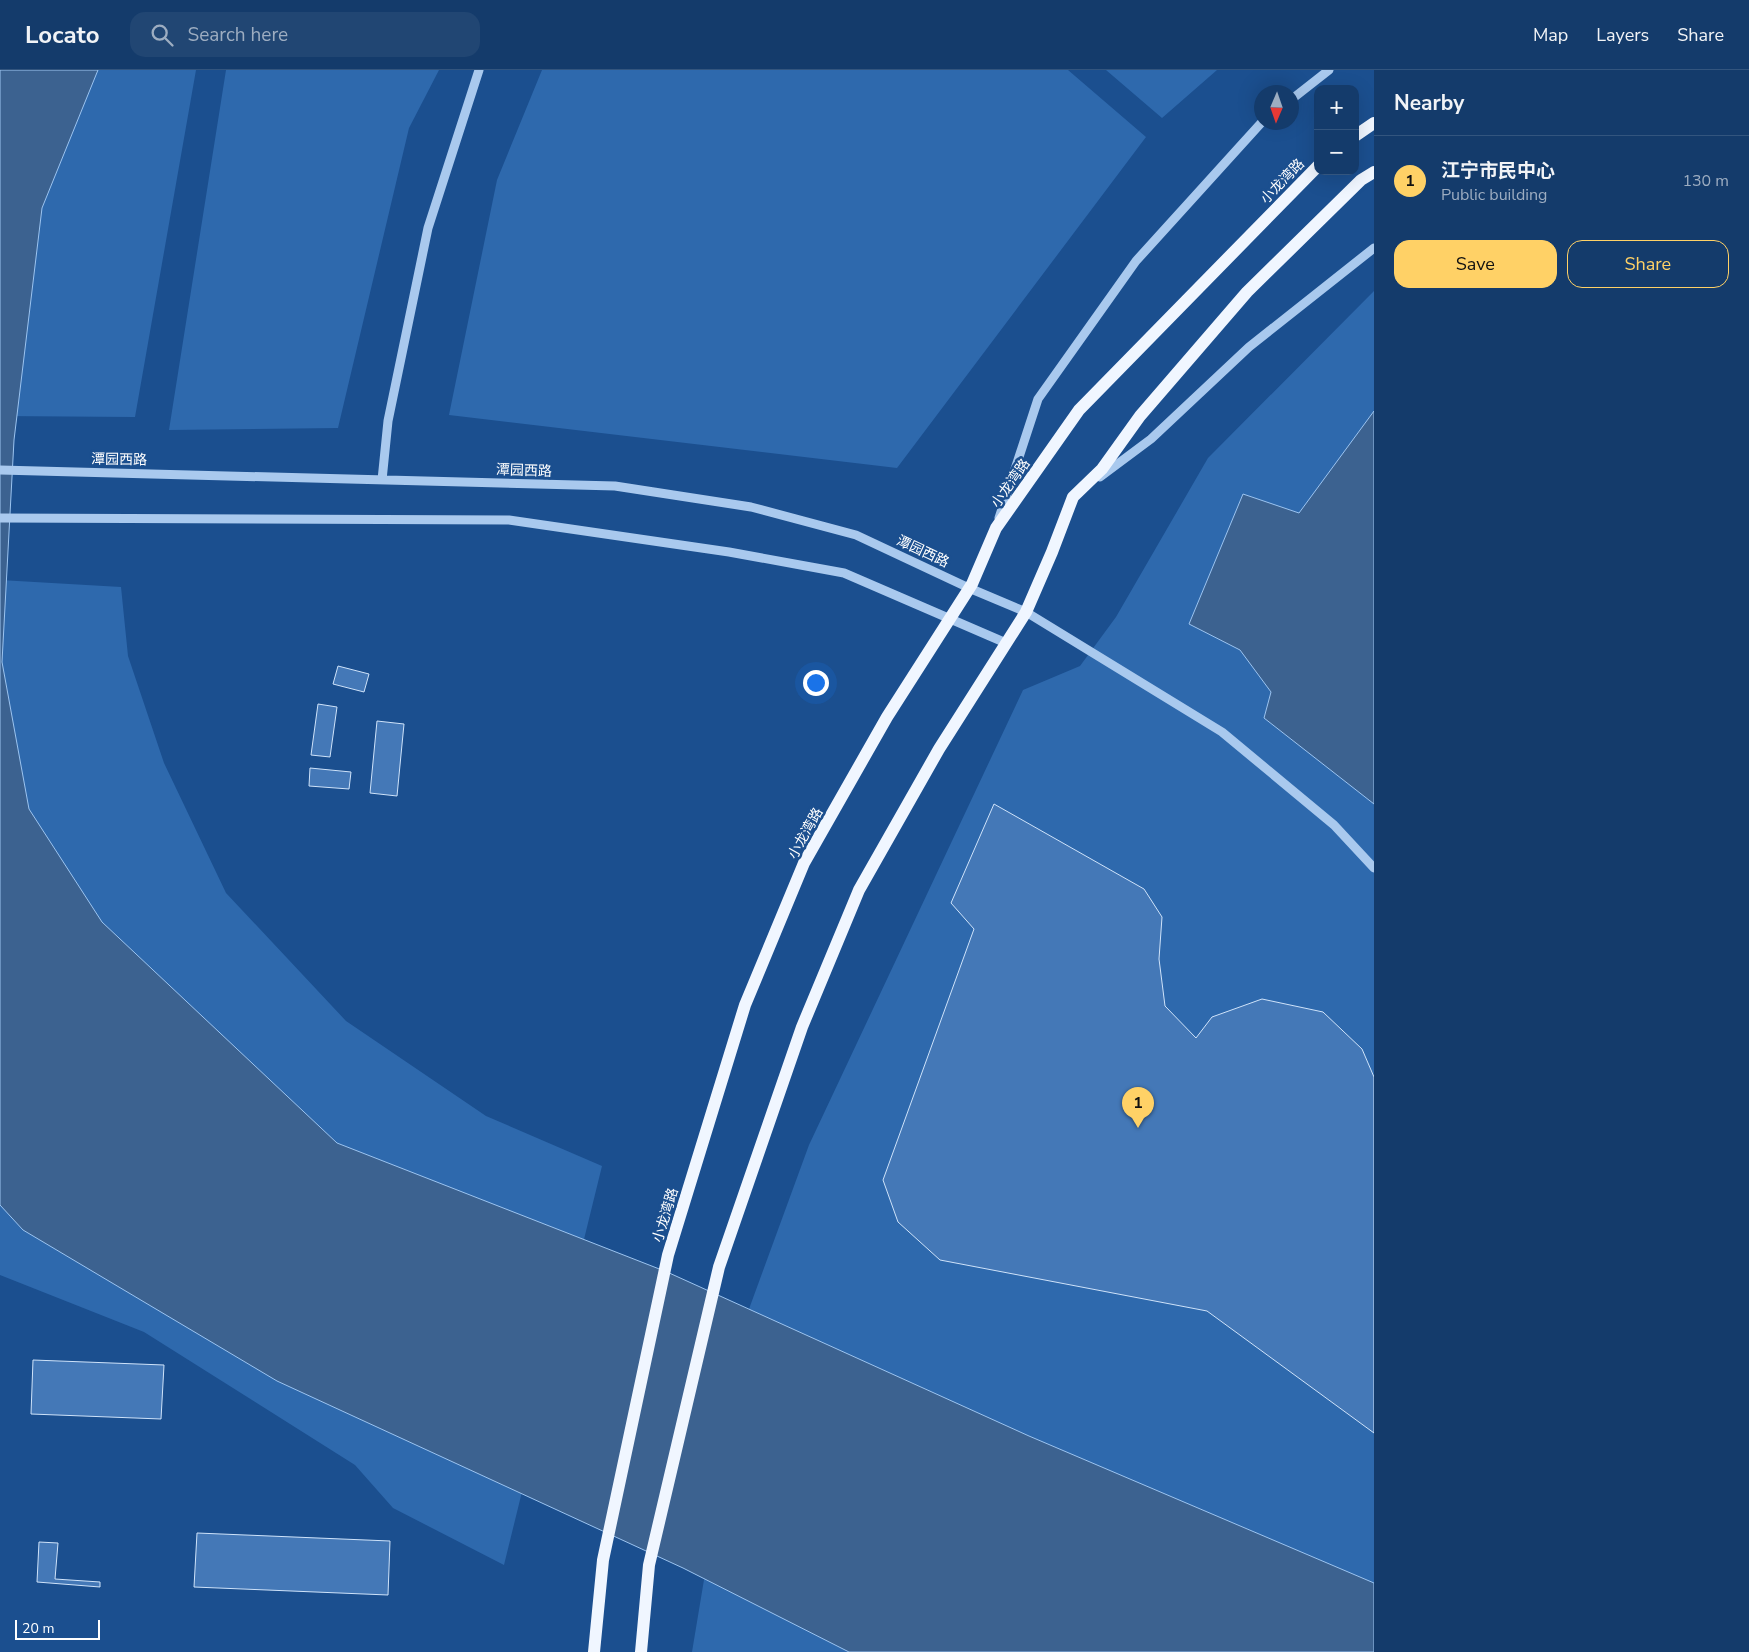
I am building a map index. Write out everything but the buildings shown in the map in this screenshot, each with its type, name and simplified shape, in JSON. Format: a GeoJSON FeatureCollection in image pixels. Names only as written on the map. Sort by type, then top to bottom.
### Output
{"type":"FeatureCollection","features":[{"type":"Feature","properties":{"kind":"main road"},"geometry":{"type":"LineString","coordinates":[[1359,133],[1374,123]]}},
{"type":"Feature","properties":{"kind":"main road","name":"小龙湾路"},"geometry":{"type":"LineString","coordinates":[[594,1652],[603,1560],[668,1255],[745,1005],[804,863],[887,717],[969,588],[996,528],[1080,410],[1314,170]]}},
{"type":"Feature","properties":{"kind":"main road"},"geometry":{"type":"LineString","coordinates":[[641,1652],[649,1565],[719,1266],[802,1026],[859,890],[939,748],[1026,612],[1052,552],[1073,496],[1102,469],[1140,416],[1247,292],[1361,180],[1374,172]]}},
{"type":"Feature","properties":{"kind":"street"},"geometry":{"type":"LineString","coordinates":[[382,480],[388,421],[428,228],[479,70]]}},
{"type":"Feature","properties":{"kind":"street"},"geometry":{"type":"LineString","coordinates":[[1299,94],[1329,70]]}},
{"type":"Feature","properties":{"kind":"street"},"geometry":{"type":"LineString","coordinates":[[996,528],[1038,399],[1136,261],[1255,130]]}},
{"type":"Feature","properties":{"kind":"street"},"geometry":{"type":"LineString","coordinates":[[1073,496],[1151,439],[1249,347],[1374,248]]}},
{"type":"Feature","properties":{"kind":"street","name":"潭园西路"},"geometry":{"type":"LineString","coordinates":[[0,470],[615,486],[751,507],[856,535],[969,588],[1026,612],[1222,732],[1334,825],[1374,868]]}},
{"type":"Feature","properties":{"kind":"street"},"geometry":{"type":"LineString","coordinates":[[0,518],[509,520],[729,552],[844,573],[1006,643]]}},
{"type":"Feature","properties":{"kind":"shaded area"},"geometry":{"type":"Polygon","coordinates":[[[0,70],[196,70],[135,417],[0,416],[0,70]]]}},
{"type":"Feature","properties":{"kind":"shaded area"},"geometry":{"type":"Polygon","coordinates":[[[0,70],[98,70],[42,208],[14,440],[2,662],[29,809],[102,922],[337,1143],[667,1272],[1029,1436],[1374,1583],[1374,1652],[849,1652],[683,1568],[277,1381],[23,1230],[0,1205],[0,70]]]}},
{"type":"Feature","properties":{"kind":"shaded area"},"geometry":{"type":"Polygon","coordinates":[[[226,70],[439,70],[409,128],[338,428],[169,430],[226,70]]]}},
{"type":"Feature","properties":{"kind":"shaded area"},"geometry":{"type":"Polygon","coordinates":[[[542,70],[1068,70],[1146,137],[897,468],[449,415],[497,180],[542,70]]]}},
{"type":"Feature","properties":{"kind":"shaded area"},"geometry":{"type":"Polygon","coordinates":[[[1106,70],[1217,70],[1162,118],[1106,70]]]}},
{"type":"Feature","properties":{"kind":"shaded area"},"geometry":{"type":"Polygon","coordinates":[[[1374,291],[1374,1652],[692,1652],[749,1309],[809,1145],[1023,690],[1080,666],[1116,617],[1208,458],[1374,291]]]}},
{"type":"Feature","properties":{"kind":"shaded area"},"geometry":{"type":"Polygon","coordinates":[[[1374,411],[1374,804],[1264,718],[1271,692],[1240,650],[1189,624],[1243,494],[1299,513],[1374,411]]]}},
{"type":"Feature","properties":{"kind":"shaded area"},"geometry":{"type":"Polygon","coordinates":[[[0,580],[121,587],[128,656],[164,763],[226,893],[346,1021],[486,1116],[602,1166],[504,1565],[393,1508],[355,1465],[144,1332],[0,1275],[0,580]]]}},
{"type":"Feature","properties":{"kind":"place","name":"江宁市民中心"},"geometry":{"type":"Point","coordinates":[1138,1128]}}]}
